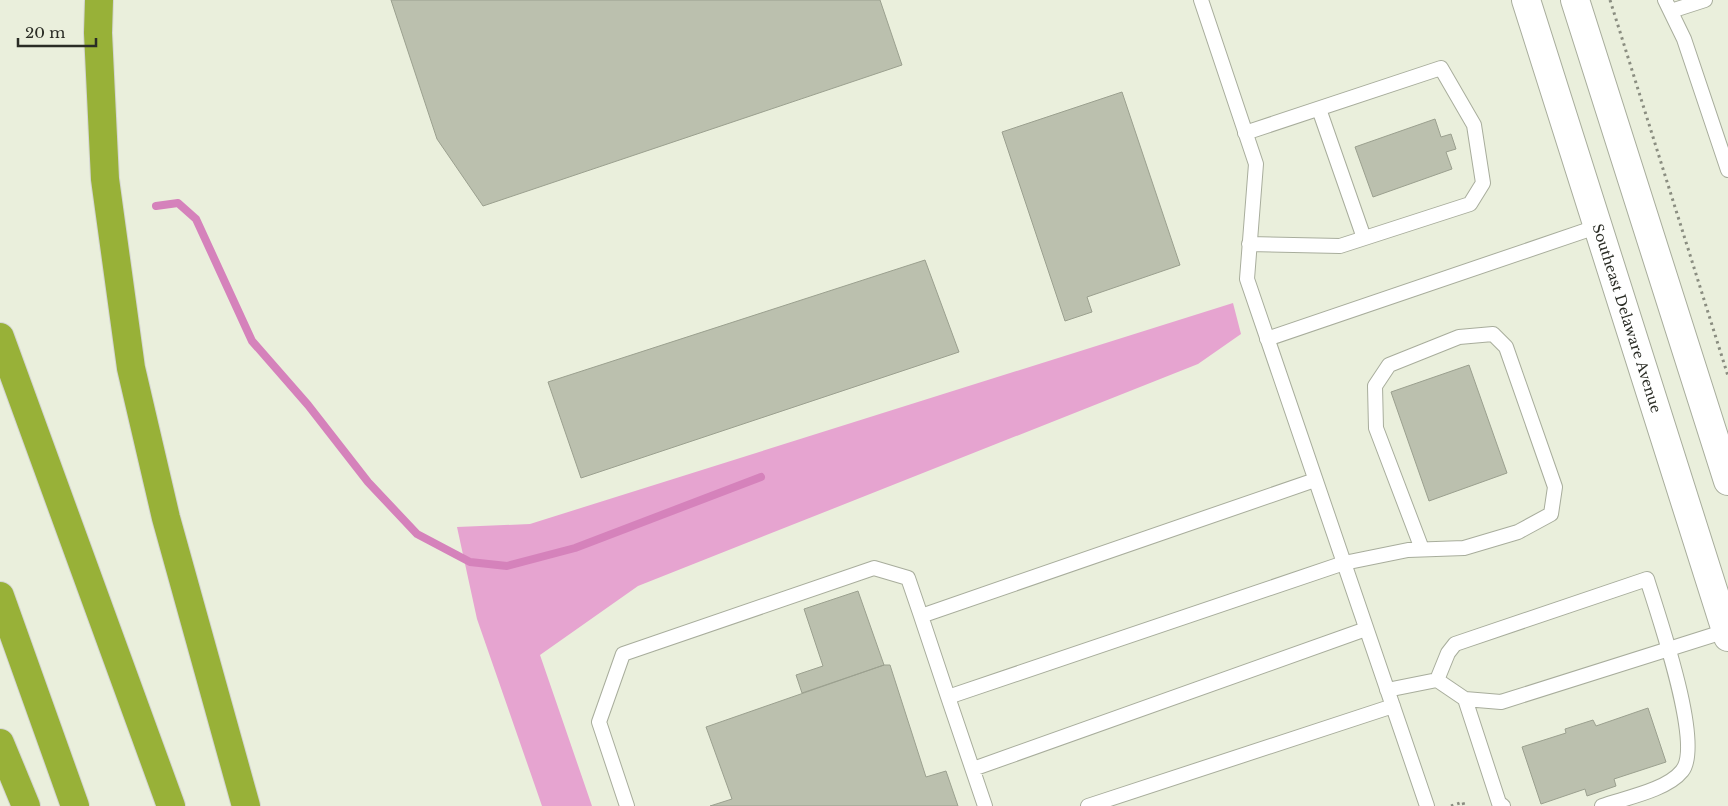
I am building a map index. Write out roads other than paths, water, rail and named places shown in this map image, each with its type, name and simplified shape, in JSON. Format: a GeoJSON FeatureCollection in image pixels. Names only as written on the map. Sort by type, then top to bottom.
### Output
{"type":"FeatureCollection","features":[{"type":"Feature","properties":{"kind":"highway"},"geometry":{"type":"LineString","coordinates":[[99,0],[98,33],[105,179],[131,368],[166,518],[246,806]]}},
{"type":"Feature","properties":{"kind":"highway"},"geometry":{"type":"LineString","coordinates":[[0,337],[171,806]]}},
{"type":"Feature","properties":{"kind":"highway"},"geometry":{"type":"LineString","coordinates":[[0,596],[75,806]]}},
{"type":"Feature","properties":{"kind":"highway"},"geometry":{"type":"LineString","coordinates":[[0,742],[26,806]]}},
{"type":"Feature","properties":{"kind":"main road","name":"Southeast Delaware Avenue"},"geometry":{"type":"LineString","coordinates":[[1526,0],[1727,634]]}},
{"type":"Feature","properties":{"kind":"main road"},"geometry":{"type":"LineString","coordinates":[[1575,0],[1728,480]]}},
{"type":"Feature","properties":{"kind":"lane"},"geometry":{"type":"LineString","coordinates":[[1201,0],[1256,164],[1247,278],[1427,806]]}},
{"type":"Feature","properties":{"kind":"lane"},"geometry":{"type":"LineString","coordinates":[[1705,0],[1668,5],[1684,39],[1728,167]]}},
{"type":"Feature","properties":{"kind":"lane"},"geometry":{"type":"LineString","coordinates":[[1245,133],[1441,68],[1474,125],[1483,183],[1470,204],[1340,246],[1249,244]]}},
{"type":"Feature","properties":{"kind":"lane"},"geometry":{"type":"LineString","coordinates":[[1319,109],[1364,238]]}},
{"type":"Feature","properties":{"kind":"lane"},"geometry":{"type":"LineString","coordinates":[[1267,339],[1599,226]]}},
{"type":"Feature","properties":{"kind":"lane"},"geometry":{"type":"LineString","coordinates":[[948,697],[1344,563],[1422,549],[1464,548],[1518,532],[1551,514],[1555,487],[1506,348],[1493,334],[1459,337],[1389,365],[1375,386],[1376,428],[1422,549]]}},
{"type":"Feature","properties":{"kind":"lane"},"geometry":{"type":"LineString","coordinates":[[921,616],[1315,480]]}},
{"type":"Feature","properties":{"kind":"lane"},"geometry":{"type":"LineString","coordinates":[[627,806],[599,722],[624,654],[874,568],[908,578],[985,806]]}},
{"type":"Feature","properties":{"kind":"lane"},"geometry":{"type":"LineString","coordinates":[[1437,680],[1448,653],[1455,644],[1647,579],[1670,648],[1689,739],[1684,770],[1671,782],[1602,806]]}},
{"type":"Feature","properties":{"kind":"lane"},"geometry":{"type":"LineString","coordinates":[[973,769],[1366,629]]}},
{"type":"Feature","properties":{"kind":"lane"},"geometry":{"type":"LineString","coordinates":[[1387,690],[1437,680],[1465,699],[1501,702],[1670,648],[1727,634]]}},
{"type":"Feature","properties":{"kind":"lane"},"geometry":{"type":"LineString","coordinates":[[1465,699],[1499,803],[1503,806]]}},
{"type":"Feature","properties":{"kind":"lane"},"geometry":{"type":"LineString","coordinates":[[1088,806],[1393,706]]}},
{"type":"Feature","properties":{"kind":"waterway"},"geometry":{"type":"LineString","coordinates":[[156,206],[178,203],[196,219],[252,341],[308,405],[368,482],[417,534],[470,562],[507,566],[575,548],[761,477]]}}]}
